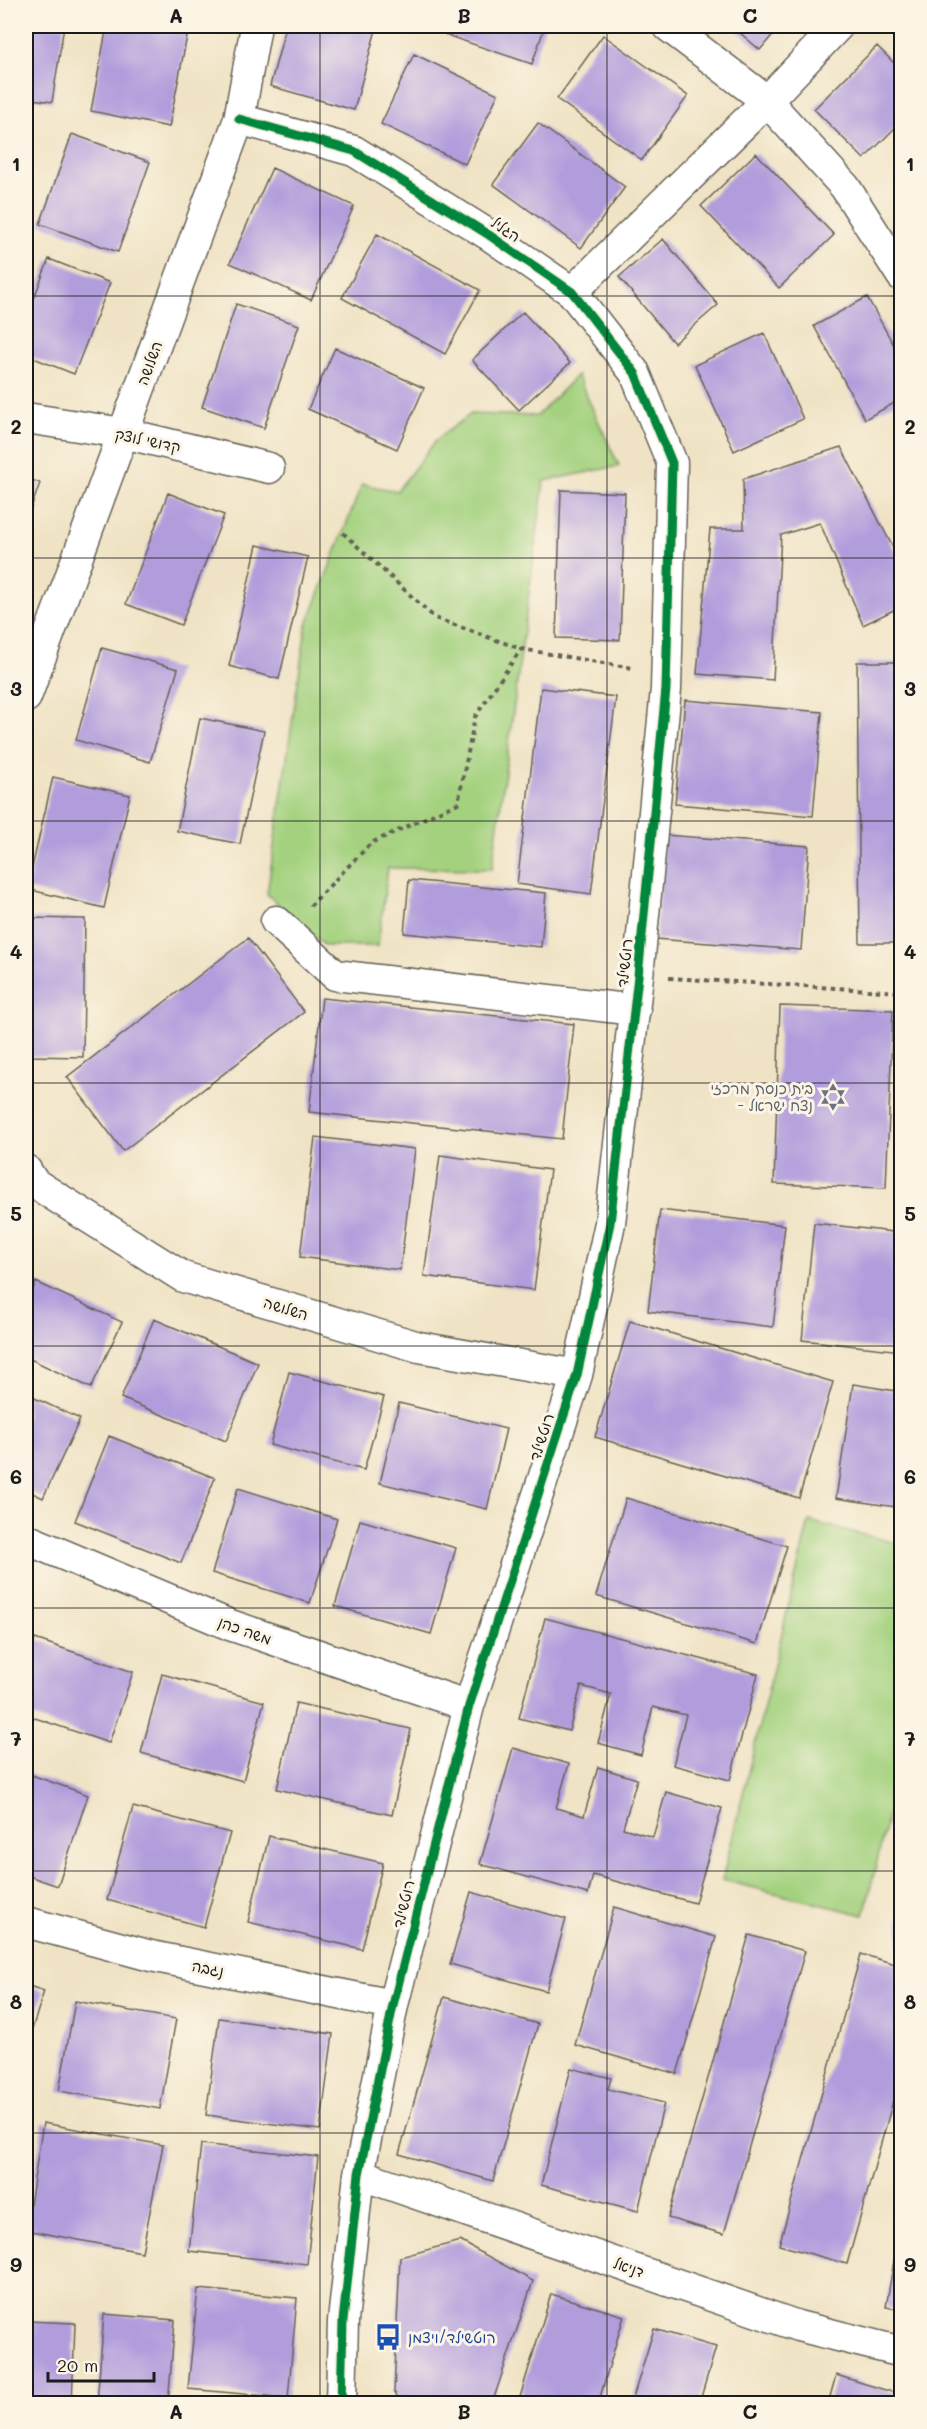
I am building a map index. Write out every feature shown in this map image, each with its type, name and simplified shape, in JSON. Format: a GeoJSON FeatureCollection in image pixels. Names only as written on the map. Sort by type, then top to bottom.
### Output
{"type":"FeatureCollection","features":[{"type":"Feature","properties":{"kind":"street","name":"השלושה"},"geometry":{"type":"LineString","coordinates":[[26,697],[238,119],[256,26]]}},
{"type":"Feature","properties":{"kind":"street"},"geometry":{"type":"LineString","coordinates":[[668,26],[767,101],[845,187],[902,276]]}},
{"type":"Feature","properties":{"kind":"street"},"geometry":{"type":"LineString","coordinates":[[572,292],[767,101],[838,26]]}},
{"type":"Feature","properties":{"kind":"street","name":"הגליל"},"geometry":{"type":"LineString","coordinates":[[238,119],[354,151],[489,235],[572,292],[635,373],[672,463]]}},
{"type":"Feature","properties":{"kind":"street","name":"קדושי לוצק"},"geometry":{"type":"LineString","coordinates":[[26,418],[123,433],[269,468]]}},
{"type":"Feature","properties":{"kind":"street","name":"רוטשילד"},"geometry":{"type":"LineString","coordinates":[[340,2403],[344,2321],[359,2174],[393,2004],[469,1706],[577,1375],[610,1223],[635,1010],[667,673],[672,463]]}},
{"type":"Feature","properties":{"kind":"street"},"geometry":{"type":"LineString","coordinates":[[281,926],[335,975],[635,1010]]}},
{"type":"Feature","properties":{"kind":"street","name":"השלושה"},"geometry":{"type":"LineString","coordinates":[[26,1170],[34,1183],[183,1277],[419,1347],[577,1375]]}},
{"type":"Feature","properties":{"kind":"street","name":"משה כהן"},"geometry":{"type":"LineString","coordinates":[[26,1539],[230,1625],[469,1706]]}},
{"type":"Feature","properties":{"kind":"street","name":"נגבה"},"geometry":{"type":"LineString","coordinates":[[26,1922],[151,1956],[393,2004]]}},
{"type":"Feature","properties":{"kind":"street","name":"דניאל"},"geometry":{"type":"LineString","coordinates":[[359,2174],[798,2326],[902,2352]]}},
{"type":"Feature","properties":{"kind":"path"},"geometry":{"type":"LineString","coordinates":[[343,533],[435,618],[521,649],[667,673]]}},
{"type":"Feature","properties":{"kind":"path"},"geometry":{"type":"LineString","coordinates":[[281,926],[371,843],[458,803],[475,717],[521,649]]}},
{"type":"Feature","properties":{"kind":"path"},"geometry":{"type":"LineString","coordinates":[[638,976],[902,992]]}},
{"type":"Feature","properties":{"kind":"green space"},"geometry":{"type":"Polygon","coordinates":[[[577,375],[619,466],[544,481],[492,869],[388,868],[378,946],[325,946],[267,894],[306,627],[362,484],[397,491],[437,439],[471,414],[537,416],[577,375]]]}},
{"type":"Feature","properties":{"kind":"green space"},"geometry":{"type":"Polygon","coordinates":[[[809,1521],[901,1544],[901,1762],[864,1915],[722,1880],[809,1521]]]}},
{"type":"Feature","properties":{"kind":"building"},"geometry":{"type":"Polygon","coordinates":[[[26,26],[64,26],[52,102],[26,98],[26,26]]]}},
{"type":"Feature","properties":{"kind":"building"},"geometry":{"type":"Polygon","coordinates":[[[107,26],[189,26],[169,127],[91,111],[107,26]]]}},
{"type":"Feature","properties":{"kind":"building"},"geometry":{"type":"Polygon","coordinates":[[[286,26],[377,26],[354,110],[270,86],[286,26]]]}},
{"type":"Feature","properties":{"kind":"building"},"geometry":{"type":"Polygon","coordinates":[[[449,26],[545,26],[532,64],[446,35],[449,26]]]}},
{"type":"Feature","properties":{"kind":"building"},"geometry":{"type":"Polygon","coordinates":[[[732,26],[780,26],[760,50],[732,26]]]}},
{"type":"Feature","properties":{"kind":"building"},"geometry":{"type":"Polygon","coordinates":[[[603,35],[688,96],[642,160],[557,99],[603,35]]]}},
{"type":"Feature","properties":{"kind":"building"},"geometry":{"type":"Polygon","coordinates":[[[877,46],[902,71],[902,121],[864,159],[814,109],[877,46]]]}},
{"type":"Feature","properties":{"kind":"building"},"geometry":{"type":"Polygon","coordinates":[[[414,54],[498,94],[465,164],[381,124],[414,54]]]}},
{"type":"Feature","properties":{"kind":"building"},"geometry":{"type":"Polygon","coordinates":[[[538,123],[625,187],[581,248],[493,184],[538,123]]]}},
{"type":"Feature","properties":{"kind":"building"},"geometry":{"type":"Polygon","coordinates":[[[72,134],[150,162],[118,252],[40,224],[72,134]]]}},
{"type":"Feature","properties":{"kind":"building"},"geometry":{"type":"Polygon","coordinates":[[[756,153],[834,235],[779,288],[701,206],[756,153]]]}},
{"type":"Feature","properties":{"kind":"building"},"geometry":{"type":"Polygon","coordinates":[[[272,168],[354,206],[311,300],[230,263],[272,168]]]}},
{"type":"Feature","properties":{"kind":"building"},"geometry":{"type":"Polygon","coordinates":[[[377,234],[480,290],[445,354],[342,298],[377,234]]]}},
{"type":"Feature","properties":{"kind":"building"},"geometry":{"type":"Polygon","coordinates":[[[663,239],[718,305],[674,343],[619,277],[663,239]]]}},
{"type":"Feature","properties":{"kind":"building"},"geometry":{"type":"Polygon","coordinates":[[[49,259],[110,283],[74,374],[26,355],[26,319],[49,259]]]}},
{"type":"Feature","properties":{"kind":"building"},"geometry":{"type":"Polygon","coordinates":[[[867,297],[902,360],[902,399],[865,419],[814,326],[867,297]]]}},
{"type":"Feature","properties":{"kind":"building"},"geometry":{"type":"Polygon","coordinates":[[[236,304],[299,325],[264,428],[202,407],[236,304]]]}},
{"type":"Feature","properties":{"kind":"building"},"geometry":{"type":"Polygon","coordinates":[[[523,312],[570,363],[519,410],[472,360],[523,312]]]}},
{"type":"Feature","properties":{"kind":"building"},"geometry":{"type":"Polygon","coordinates":[[[764,333],[803,419],[734,451],[695,365],[764,333]]]}},
{"type":"Feature","properties":{"kind":"building"},"geometry":{"type":"Polygon","coordinates":[[[335,348],[424,388],[397,449],[308,409],[335,348]]]}},
{"type":"Feature","properties":{"kind":"building"},"geometry":{"type":"Polygon","coordinates":[[[841,447],[902,565],[902,606],[863,625],[820,523],[781,535],[773,680],[697,674],[710,529],[744,529],[743,479],[841,447]]]}},
{"type":"Feature","properties":{"kind":"building"},"geometry":{"type":"Polygon","coordinates":[[[26,478],[40,483],[26,522],[26,478]]]}},
{"type":"Feature","properties":{"kind":"building"},"geometry":{"type":"Polygon","coordinates":[[[561,490],[625,493],[620,640],[556,638],[561,490]]]}},
{"type":"Feature","properties":{"kind":"building"},"geometry":{"type":"Polygon","coordinates":[[[168,493],[224,515],[181,625],[126,604],[168,493]]]}},
{"type":"Feature","properties":{"kind":"building"},"geometry":{"type":"Polygon","coordinates":[[[257,545],[308,557],[279,679],[229,666],[257,545]]]}},
{"type":"Feature","properties":{"kind":"building"},"geometry":{"type":"Polygon","coordinates":[[[102,648],[178,669],[150,762],[76,740],[102,648]]]}},
{"type":"Feature","properties":{"kind":"building"},"geometry":{"type":"Polygon","coordinates":[[[857,662],[902,662],[902,943],[860,943],[857,662]]]}},
{"type":"Feature","properties":{"kind":"building"},"geometry":{"type":"Polygon","coordinates":[[[541,688],[616,697],[591,894],[517,884],[541,688]]]}},
{"type":"Feature","properties":{"kind":"building"},"geometry":{"type":"Polygon","coordinates":[[[685,700],[822,712],[813,816],[675,804],[685,700]]]}},
{"type":"Feature","properties":{"kind":"building"},"geometry":{"type":"Polygon","coordinates":[[[200,718],[264,731],[240,844],[177,831],[200,718]]]}},
{"type":"Feature","properties":{"kind":"building"},"geometry":{"type":"Polygon","coordinates":[[[53,777],[130,795],[104,908],[27,889],[53,777]]]}},
{"type":"Feature","properties":{"kind":"building"},"geometry":{"type":"Polygon","coordinates":[[[664,835],[809,846],[801,950],[656,939],[664,835]]]}},
{"type":"Feature","properties":{"kind":"building"},"geometry":{"type":"Polygon","coordinates":[[[409,880],[546,893],[541,947],[404,933],[409,880]]]}},
{"type":"Feature","properties":{"kind":"building"},"geometry":{"type":"Polygon","coordinates":[[[28,918],[85,919],[83,1057],[26,1056],[28,918]]]}},
{"type":"Feature","properties":{"kind":"building"},"geometry":{"type":"Polygon","coordinates":[[[248,938],[304,1012],[123,1151],[67,1077],[248,938]]]}},
{"type":"Feature","properties":{"kind":"building"},"geometry":{"type":"Polygon","coordinates":[[[322,998],[574,1024],[562,1139],[309,1112],[322,998]]]}},
{"type":"Feature","properties":{"kind":"building","name":"בית כנסת מרכזי - נצח ישראל"},"geometry":{"type":"Polygon","coordinates":[[[780,1006],[893,1010],[886,1188],[774,1184],[780,1006]]]}},
{"type":"Feature","properties":{"kind":"building"},"geometry":{"type":"Polygon","coordinates":[[[315,1137],[415,1149],[400,1270],[300,1257],[315,1137]]]}},
{"type":"Feature","properties":{"kind":"building"},"geometry":{"type":"Polygon","coordinates":[[[440,1155],[550,1170],[534,1290],[424,1276],[440,1155]]]}},
{"type":"Feature","properties":{"kind":"building"},"geometry":{"type":"Polygon","coordinates":[[[660,1210],[785,1225],[773,1327],[648,1311],[660,1210]]]}},
{"type":"Feature","properties":{"kind":"building"},"geometry":{"type":"Polygon","coordinates":[[[814,1223],[902,1233],[902,1351],[802,1340],[814,1223]]]}},
{"type":"Feature","properties":{"kind":"building"},"geometry":{"type":"Polygon","coordinates":[[[36,1282],[122,1322],[91,1388],[26,1357],[26,1305],[36,1282]]]}},
{"type":"Feature","properties":{"kind":"building"},"geometry":{"type":"Polygon","coordinates":[[[154,1319],[258,1363],[226,1441],[121,1398],[154,1319]]]}},
{"type":"Feature","properties":{"kind":"building"},"geometry":{"type":"Polygon","coordinates":[[[630,1321],[833,1382],[799,1498],[595,1437],[630,1321]]]}},
{"type":"Feature","properties":{"kind":"building"},"geometry":{"type":"Polygon","coordinates":[[[289,1372],[384,1397],[364,1470],[270,1445],[289,1372]]]}},
{"type":"Feature","properties":{"kind":"building"},"geometry":{"type":"Polygon","coordinates":[[[853,1384],[902,1392],[902,1508],[836,1498],[853,1384]]]}},
{"type":"Feature","properties":{"kind":"building"},"geometry":{"type":"Polygon","coordinates":[[[26,1394],[80,1419],[43,1498],[26,1490],[26,1394]]]}},
{"type":"Feature","properties":{"kind":"building"},"geometry":{"type":"Polygon","coordinates":[[[399,1403],[506,1429],[487,1509],[380,1483],[399,1403]]]}},
{"type":"Feature","properties":{"kind":"building"},"geometry":{"type":"Polygon","coordinates":[[[109,1436],[215,1478],[181,1563],[75,1521],[109,1436]]]}},
{"type":"Feature","properties":{"kind":"building"},"geometry":{"type":"Polygon","coordinates":[[[238,1488],[337,1519],[310,1603],[212,1573],[238,1488]]]}},
{"type":"Feature","properties":{"kind":"building"},"geometry":{"type":"Polygon","coordinates":[[[626,1498],[787,1546],[757,1644],[596,1596],[626,1498]]]}},
{"type":"Feature","properties":{"kind":"building"},"geometry":{"type":"Polygon","coordinates":[[[360,1520],[456,1548],[431,1634],[335,1606],[360,1520]]]}},
{"type":"Feature","properties":{"kind":"building"},"geometry":{"type":"Polygon","coordinates":[[[545,1618],[758,1674],[730,1780],[673,1765],[686,1715],[653,1707],[641,1755],[598,1743],[611,1694],[581,1686],[569,1731],[519,1718],[545,1618]]]}},
{"type":"Feature","properties":{"kind":"building"},"geometry":{"type":"Polygon","coordinates":[[[35,1639],[133,1672],[109,1743],[26,1715],[26,1667],[35,1639]]]}},
{"type":"Feature","properties":{"kind":"building"},"geometry":{"type":"Polygon","coordinates":[[[162,1674],[264,1702],[243,1781],[141,1753],[162,1674]]]}},
{"type":"Feature","properties":{"kind":"building"},"geometry":{"type":"Polygon","coordinates":[[[296,1703],[411,1729],[392,1815],[277,1789],[296,1703]]]}},
{"type":"Feature","properties":{"kind":"building"},"geometry":{"type":"Polygon","coordinates":[[[513,1748],[569,1764],[556,1808],[584,1816],[598,1767],[637,1779],[623,1828],[653,1837],[666,1792],[722,1808],[695,1903],[593,1875],[588,1894],[480,1864],[513,1748]]]}},
{"type":"Feature","properties":{"kind":"building"},"geometry":{"type":"Polygon","coordinates":[[[26,1773],[88,1795],[58,1886],[26,1875],[26,1773]]]}},
{"type":"Feature","properties":{"kind":"building"},"geometry":{"type":"Polygon","coordinates":[[[133,1807],[230,1833],[204,1927],[107,1900],[133,1807]]]}},
{"type":"Feature","properties":{"kind":"building"},"geometry":{"type":"Polygon","coordinates":[[[269,1836],[383,1863],[362,1949],[248,1922],[269,1836]]]}},
{"type":"Feature","properties":{"kind":"building"},"geometry":{"type":"Polygon","coordinates":[[[899,1873],[902,1873],[902,1948],[899,1948],[899,1873]]]}},
{"type":"Feature","properties":{"kind":"building"},"geometry":{"type":"Polygon","coordinates":[[[471,1892],[566,1919],[546,1991],[450,1964],[471,1892]]]}},
{"type":"Feature","properties":{"kind":"building"},"geometry":{"type":"Polygon","coordinates":[[[614,1907],[716,1937],[677,2074],[575,2045],[614,1907]]]}},
{"type":"Feature","properties":{"kind":"building"},"geometry":{"type":"Polygon","coordinates":[[[749,1935],[805,1951],[724,2234],[668,2218],[749,1935]]]}},
{"type":"Feature","properties":{"kind":"building"},"geometry":{"type":"Polygon","coordinates":[[[861,1954],[902,1966],[902,2069],[847,2264],[779,2245],[861,1954]]]}},
{"type":"Feature","properties":{"kind":"building"},"geometry":{"type":"Polygon","coordinates":[[[26,1985],[44,1991],[26,2049],[26,1985]]]}},
{"type":"Feature","properties":{"kind":"building"},"geometry":{"type":"Polygon","coordinates":[[[444,1997],[538,2024],[493,2181],[399,2154],[444,1997]]]}},
{"type":"Feature","properties":{"kind":"building"},"geometry":{"type":"Polygon","coordinates":[[[75,2001],[176,2019],[160,2109],[59,2091],[75,2001]]]}},
{"type":"Feature","properties":{"kind":"building"},"geometry":{"type":"Polygon","coordinates":[[[219,2018],[333,2034],[320,2130],[206,2115],[219,2018]]]}},
{"type":"Feature","properties":{"kind":"building"},"geometry":{"type":"Polygon","coordinates":[[[571,2068],[611,2078],[608,2089],[664,2103],[638,2211],[541,2185],[571,2068]]]}},
{"type":"Feature","properties":{"kind":"building"},"geometry":{"type":"Polygon","coordinates":[[[43,2123],[163,2145],[142,2252],[26,2230],[43,2123]]]}},
{"type":"Feature","properties":{"kind":"building"},"geometry":{"type":"Polygon","coordinates":[[[201,2144],[318,2157],[307,2264],[189,2251],[201,2144]]]}},
{"type":"Feature","properties":{"kind":"building"},"geometry":{"type":"Polygon","coordinates":[[[900,2226],[902,2227],[902,2310],[886,2307],[900,2226]]]}},
{"type":"Feature","properties":{"kind":"building"},"geometry":{"type":"Polygon","coordinates":[[[460,2241],[533,2281],[492,2404],[403,2404],[394,2392],[400,2257],[460,2241]]]}},
{"type":"Feature","properties":{"kind":"building"},"geometry":{"type":"Polygon","coordinates":[[[198,2289],[297,2298],[288,2398],[188,2389],[198,2289]]]}},
{"type":"Feature","properties":{"kind":"building"},"geometry":{"type":"Polygon","coordinates":[[[551,2294],[624,2316],[598,2404],[518,2404],[551,2294]]]}},
{"type":"Feature","properties":{"kind":"building"},"geometry":{"type":"Polygon","coordinates":[[[104,2314],[175,2320],[168,2404],[97,2404],[104,2314]]]}},
{"type":"Feature","properties":{"kind":"building"},"geometry":{"type":"Polygon","coordinates":[[[26,2321],[75,2323],[72,2404],[26,2404],[26,2321]]]}},
{"type":"Feature","properties":{"kind":"building"},"geometry":{"type":"Polygon","coordinates":[[[654,2329],[716,2347],[699,2404],[631,2404],[654,2329]]]}},
{"type":"Feature","properties":{"kind":"building"},"geometry":{"type":"Polygon","coordinates":[[[836,2375],[902,2395],[902,2404],[828,2404],[836,2375]]]}},
{"type":"Feature","properties":{"kind":"cycle path"},"geometry":{"type":"LineString","coordinates":[[239,119],[354,151],[489,235],[572,292],[635,373],[672,463],[666,689],[638,976],[610,1223],[577,1375],[469,1706],[393,2005],[359,2174],[343,2321],[341,2404]]}},
{"type":"Feature","properties":{"kind":"place","name":"בית כנסת מרכזי - נצח ישראל"},"geometry":{"type":"Point","coordinates":[833,1097]}},
{"type":"Feature","properties":{"kind":"place","name":"רוטשילד/ויצמן"},"geometry":{"type":"Point","coordinates":[388,2337]}}]}
